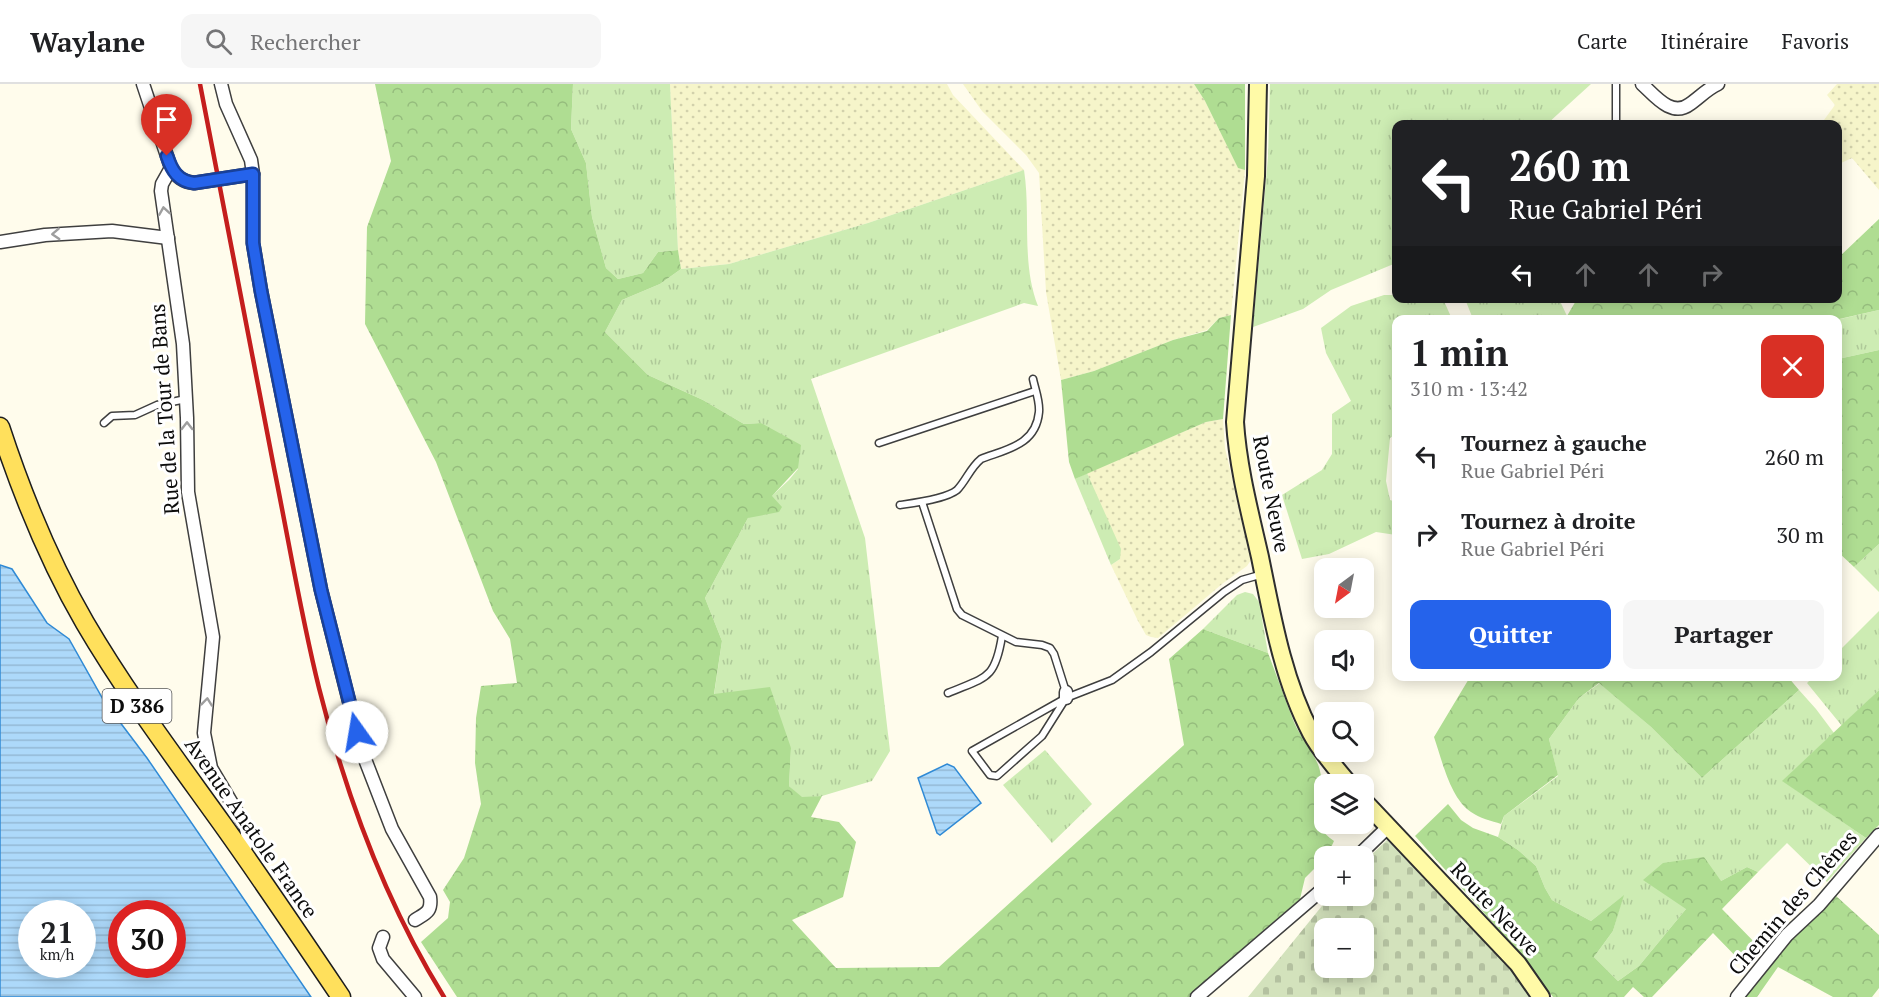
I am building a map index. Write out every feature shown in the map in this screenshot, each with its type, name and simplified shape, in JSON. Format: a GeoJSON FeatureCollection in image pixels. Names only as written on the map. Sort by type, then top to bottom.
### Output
{"type":"FeatureCollection","features":[{"type":"Feature","properties":{"kind":"main road","name":"Avenue Anatole France"},"geometry":{"type":"LineString","coordinates":[[0,427],[36,524],[84,621],[130,696],[243,854],[341,997]]}},
{"type":"Feature","properties":{"kind":"street"},"geometry":{"type":"LineString","coordinates":[[142,84],[175,174],[184,181],[194,183],[253,174]]}},
{"type":"Feature","properties":{"kind":"street"},"geometry":{"type":"LineString","coordinates":[[221,84],[226,104],[248,151],[253,174],[253,243],[321,590],[361,749],[392,829],[430,897],[431,906],[428,911],[415,920]]}},
{"type":"Feature","properties":{"kind":"street","name":"Route Neuve"},"geometry":{"type":"LineString","coordinates":[[1258,84],[1256,176],[1235,422],[1238,459],[1286,669],[1311,732],[1341,774]]}},
{"type":"Feature","properties":{"kind":"street"},"geometry":{"type":"LineString","coordinates":[[1642,84],[1669,107],[1682,109],[1718,84]]}},
{"type":"Feature","properties":{"kind":"street","name":"Rue de la Tour de Bans"},"geometry":{"type":"LineString","coordinates":[[171,168],[162,184],[161,191],[183,344],[188,492],[213,637],[204,734],[211,768],[246,826],[248,840],[243,854]]}},
{"type":"Feature","properties":{"kind":"street"},"geometry":{"type":"LineString","coordinates":[[0,242],[45,235],[112,231],[168,238]]}},
{"type":"Feature","properties":{"kind":"street","name":"Route Neuve"},"geometry":{"type":"LineString","coordinates":[[1374,812],[1518,964],[1541,997]]}},
{"type":"Feature","properties":{"kind":"street"},"geometry":{"type":"LineString","coordinates":[[1369,846],[1388,828]]}},
{"type":"Feature","properties":{"kind":"street","name":"Chemin des Chênes"},"geometry":{"type":"LineString","coordinates":[[1737,997],[1787,935],[1819,904],[1879,835]]}},
{"type":"Feature","properties":{"kind":"street"},"geometry":{"type":"LineString","coordinates":[[1197,997],[1314,897]]}},
{"type":"Feature","properties":{"kind":"street"},"geometry":{"type":"LineString","coordinates":[[383,937],[379,948],[383,959],[415,997]]}},
{"type":"Feature","properties":{"kind":"lane"},"geometry":{"type":"LineString","coordinates":[[1616,84],[1616,120]]}},
{"type":"Feature","properties":{"kind":"lane"},"geometry":{"type":"LineString","coordinates":[[900,506],[954,492],[981,459],[1023,443],[1034,430],[1039,410],[1033,379]]}},
{"type":"Feature","properties":{"kind":"lane"},"geometry":{"type":"LineString","coordinates":[[879,443],[1035,391]]}},
{"type":"Feature","properties":{"kind":"lane"},"geometry":{"type":"LineString","coordinates":[[104,423],[112,416],[135,416],[157,405],[186,399]]}},
{"type":"Feature","properties":{"kind":"lane"},"geometry":{"type":"LineString","coordinates":[[922,502],[957,609],[962,615],[1016,642],[1050,648],[1054,654],[1066,695],[1041,736],[997,776],[990,775],[972,751],[1066,695],[1112,680],[1151,652],[1229,588],[1242,580],[1263,574]]}},
{"type":"Feature","properties":{"kind":"lane"},"geometry":{"type":"LineString","coordinates":[[948,693],[986,677],[998,657],[1002,636]]}},
{"type":"Feature","properties":{"kind":"green space"},"geometry":{"type":"Polygon","coordinates":[[[375,84],[573,84],[571,129],[586,163],[592,217],[606,268],[618,279],[643,273],[658,252],[678,250],[681,269],[660,284],[622,300],[605,332],[648,375],[703,400],[744,424],[761,423],[801,445],[798,468],[772,496],[782,507],[779,512],[748,518],[705,598],[722,641],[714,694],[770,687],[791,748],[789,786],[802,797],[822,796],[811,817],[839,822],[856,842],[843,897],[792,920],[836,968],[939,967],[1184,745],[1169,659],[1203,629],[1268,653],[1294,722],[1314,757],[1314,762],[1318,765],[1321,774],[1314,774],[1314,834],[1326,834],[1334,841],[1332,846],[1314,846],[1314,869],[1305,878],[1300,899],[1190,997],[457,997],[421,942],[448,918],[450,902],[443,890],[464,858],[481,804],[475,763],[476,718],[481,686],[517,683],[510,639],[493,611],[436,462],[365,324],[367,227],[391,161],[375,84]]]}},
{"type":"Feature","properties":{"kind":"green space"},"geometry":{"type":"Polygon","coordinates":[[[573,84],[670,84],[678,250],[658,252],[643,273],[618,279],[606,268],[592,217],[586,163],[571,129],[573,84]]]}},
{"type":"Feature","properties":{"kind":"green space"},"geometry":{"type":"Polygon","coordinates":[[[670,84],[947,84],[953,95],[1024,170],[868,223],[729,264],[681,269],[678,250],[670,84]]]}},
{"type":"Feature","properties":{"kind":"green space"},"geometry":{"type":"Polygon","coordinates":[[[963,84],[1194,84],[1238,167],[1245,170],[1231,315],[1219,318],[1207,330],[1173,340],[1094,371],[1061,380],[1046,292],[1039,173],[1026,155],[982,111],[963,84]]]}},
{"type":"Feature","properties":{"kind":"green space"},"geometry":{"type":"Polygon","coordinates":[[[1194,84],[1245,84],[1245,170],[1238,168],[1205,101],[1194,84]]]}},
{"type":"Feature","properties":{"kind":"green space"},"geometry":{"type":"Polygon","coordinates":[[[1270,84],[1591,84],[1551,120],[1392,120],[1392,265],[1331,290],[1303,309],[1253,327],[1268,157],[1270,84]]]}},
{"type":"Feature","properties":{"kind":"green space"},"geometry":{"type":"Polygon","coordinates":[[[1837,84],[1879,84],[1879,190],[1852,158],[1842,163],[1842,120],[1824,120],[1835,105],[1827,95],[1837,84]]]}},
{"type":"Feature","properties":{"kind":"green space"},"geometry":{"type":"Polygon","coordinates":[[[1024,170],[1028,256],[1038,306],[1024,303],[811,379],[865,538],[890,751],[872,781],[822,796],[802,798],[789,786],[791,748],[714,695],[722,641],[705,598],[748,518],[798,469],[761,423],[744,424],[703,400],[648,375],[605,332],[622,300],[660,284],[681,269],[729,264],[868,223],[1024,170]]]}},
{"type":"Feature","properties":{"kind":"green space"},"geometry":{"type":"Polygon","coordinates":[[[1879,219],[1879,310],[1842,318],[1842,315],[1568,315],[1575,303],[1842,303],[1842,254],[1879,219]]]}},
{"type":"Feature","properties":{"kind":"green space"},"geometry":{"type":"Polygon","coordinates":[[[1384,295],[1392,295],[1392,303],[1445,303],[1450,315],[1392,315],[1392,437],[1390,438],[1386,481],[1392,501],[1392,534],[1376,532],[1329,554],[1302,559],[1282,495],[1322,470],[1332,454],[1332,414],[1351,401],[1326,353],[1321,328],[1351,306],[1384,295]]]}},
{"type":"Feature","properties":{"kind":"green space"},"geometry":{"type":"Polygon","coordinates":[[[1467,303],[1561,303],[1567,315],[1471,315],[1467,303]]]}},
{"type":"Feature","properties":{"kind":"green space"},"geometry":{"type":"Polygon","coordinates":[[[1879,310],[1879,350],[1842,358],[1842,319],[1879,310]]]}},
{"type":"Feature","properties":{"kind":"green space"},"geometry":{"type":"Polygon","coordinates":[[[1231,315],[1223,419],[1206,422],[1075,479],[1069,462],[1061,380],[1094,371],[1173,340],[1207,331],[1219,318],[1231,315]]]}},
{"type":"Feature","properties":{"kind":"green space"},"geometry":{"type":"Polygon","coordinates":[[[1879,350],[1879,544],[1854,567],[1842,556],[1842,358],[1879,350]]]}},
{"type":"Feature","properties":{"kind":"green space"},"geometry":{"type":"Polygon","coordinates":[[[1223,419],[1225,448],[1251,560],[1247,566],[1158,638],[1151,637],[1146,635],[1138,621],[1111,565],[1120,559],[1087,473],[1206,422],[1223,419]]]}},
{"type":"Feature","properties":{"kind":"green space"},"geometry":{"type":"Polygon","coordinates":[[[1087,473],[1121,549],[1120,559],[1111,565],[1075,479],[1087,473]]]}},
{"type":"Feature","properties":{"kind":"green space"},"geometry":{"type":"Polygon","coordinates":[[[1879,544],[1879,592],[1854,567],[1879,544]]]}},
{"type":"Feature","properties":{"kind":"green space"},"geometry":{"type":"Polygon","coordinates":[[[1245,592],[1253,594],[1259,602],[1268,653],[1203,629],[1237,595],[1245,592]]]}},
{"type":"Feature","properties":{"kind":"green space"},"geometry":{"type":"Polygon","coordinates":[[[1879,611],[1879,690],[1842,726],[1807,683],[1809,681],[1842,681],[1842,648],[1879,611]]]}},
{"type":"Feature","properties":{"kind":"green space"},"geometry":{"type":"Polygon","coordinates":[[[1468,681],[1791,681],[1799,690],[1702,778],[1651,727],[1599,683],[1579,698],[1549,739],[1558,775],[1504,816],[1501,824],[1471,812],[1457,798],[1434,737],[1468,681]]]}},
{"type":"Feature","properties":{"kind":"green space"},"geometry":{"type":"Polygon","coordinates":[[[1600,683],[1651,727],[1702,778],[1799,690],[1834,733],[1783,781],[1866,838],[1827,882],[1787,843],[1758,872],[1747,867],[1721,881],[1686,909],[1639,966],[1618,981],[1594,957],[1613,931],[1623,896],[1591,921],[1552,900],[1536,866],[1498,837],[1504,816],[1558,776],[1549,739],[1579,698],[1600,683]]]}},
{"type":"Feature","properties":{"kind":"green space"},"geometry":{"type":"Polygon","coordinates":[[[1879,690],[1879,825],[1866,838],[1782,781],[1879,690]]]}},
{"type":"Feature","properties":{"kind":"green space"},"geometry":{"type":"Polygon","coordinates":[[[1045,750],[1092,804],[1052,843],[1003,785],[1045,750]]]}},
{"type":"Feature","properties":{"kind":"green space"},"geometry":{"type":"Polygon","coordinates":[[[1448,804],[1461,820],[1473,828],[1498,837],[1518,850],[1536,866],[1552,900],[1591,921],[1624,895],[1613,931],[1594,957],[1618,981],[1639,966],[1686,909],[1643,880],[1663,863],[1704,857],[1721,881],[1747,867],[1758,872],[1722,909],[1762,950],[1747,968],[1713,933],[1652,997],[1644,997],[1633,987],[1624,997],[1553,997],[1519,952],[1415,836],[1448,804]]]}},
{"type":"Feature","properties":{"kind":"green space"},"geometry":{"type":"Polygon","coordinates":[[[1387,840],[1510,968],[1531,997],[1248,997],[1322,906],[1374,906],[1374,852],[1387,840]]]}},
{"type":"Feature","properties":{"kind":"green space"},"geometry":{"type":"Polygon","coordinates":[[[1835,895],[1879,935],[1879,988],[1872,997],[1833,997],[1778,967],[1757,997],[1743,997],[1771,961],[1835,895]]]}},
{"type":"Feature","properties":{"kind":"water"},"geometry":{"type":"Polygon","coordinates":[[[0,565],[12,569],[47,623],[69,639],[104,701],[147,758],[311,997],[0,997],[0,565]]]}},
{"type":"Feature","properties":{"kind":"water"},"geometry":{"type":"Polygon","coordinates":[[[947,764],[954,767],[981,803],[940,835],[937,833],[918,778],[947,764]]]}},
{"type":"Feature","properties":{"kind":"railway"},"geometry":{"type":"LineString","coordinates":[[200,84],[301,606],[330,728],[355,808],[386,886],[423,961],[444,997]]}},
{"type":"Feature","properties":{"kind":"route"},"geometry":{"type":"LineString","coordinates":[[167,156],[175,174],[188,182],[253,174],[253,243],[261,291],[321,590],[357,732]]}}]}
